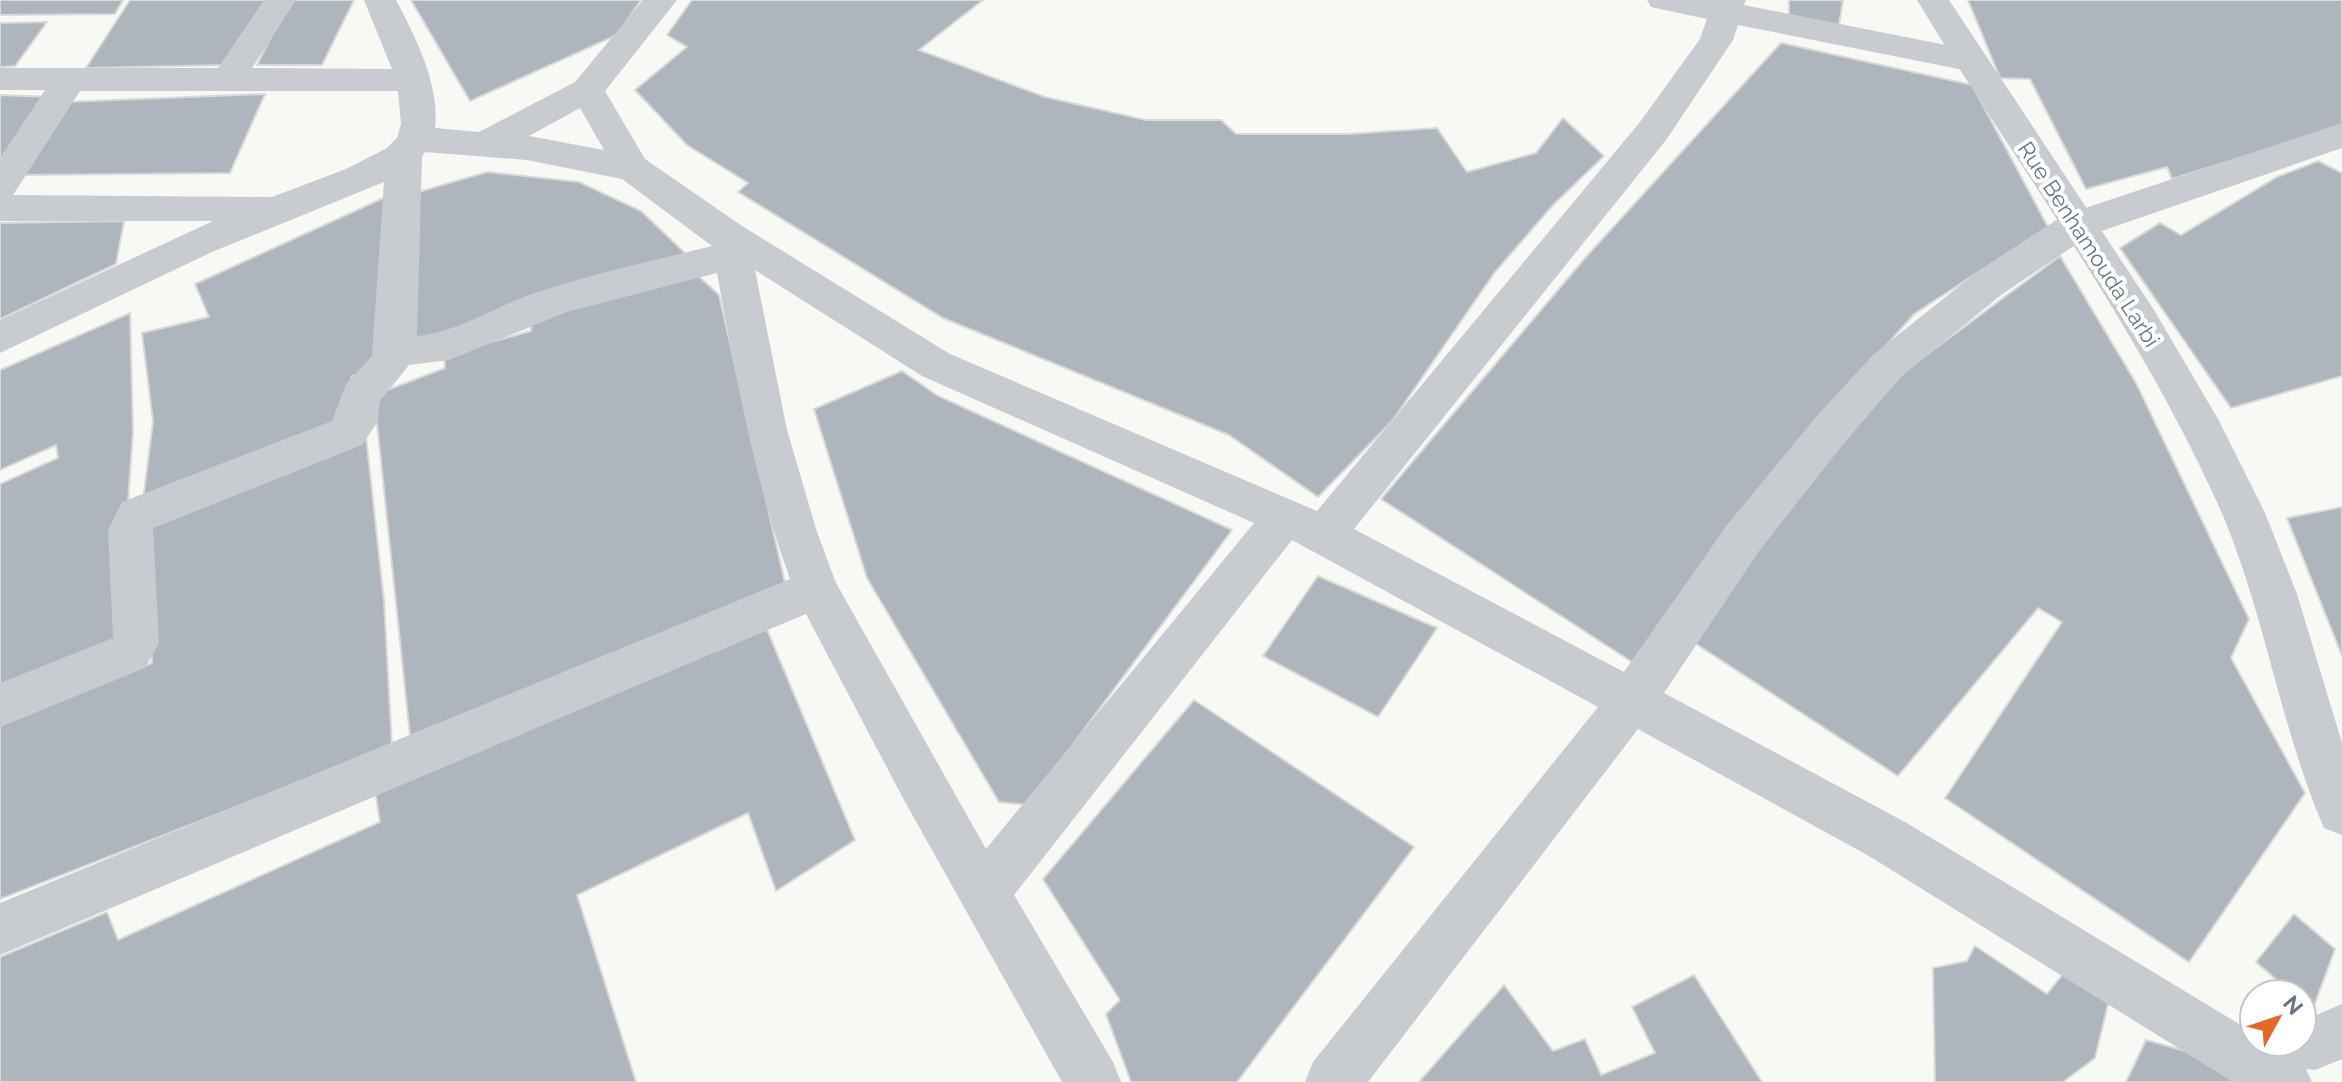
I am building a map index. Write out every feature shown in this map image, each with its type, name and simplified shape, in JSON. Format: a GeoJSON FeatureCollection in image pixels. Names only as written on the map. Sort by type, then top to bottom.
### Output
{"type":"FeatureCollection","features":[{"type":"Feature","properties":{"kind":"street"},"geometry":{"type":"LineString","coordinates":[[228,79],[280,0]]}},
{"type":"Feature","properties":{"kind":"street"},"geometry":{"type":"LineString","coordinates":[[0,705],[129,653],[136,643],[130,530],[137,515],[347,433],[356,423],[360,395],[391,362],[410,146],[417,106],[400,43],[380,0]]}},
{"type":"Feature","properties":{"kind":"street"},"geometry":{"type":"LineString","coordinates":[[487,143],[587,90],[661,0]]}},
{"type":"Feature","properties":{"kind":"street"},"geometry":{"type":"LineString","coordinates":[[1663,0],[1728,7],[1969,60]]}},
{"type":"Feature","properties":{"kind":"street","name":"Rue Benhamouda Larbi"},"geometry":{"type":"LineString","coordinates":[[1933,0],[2077,225],[2131,302],[2204,432],[2263,562],[2320,756],[2342,811]]}},
{"type":"Feature","properties":{"kind":"street"},"geometry":{"type":"LineString","coordinates":[[984,892],[1653,131],[1716,40],[1728,7]]}},
{"type":"Feature","properties":{"kind":"street"},"geometry":{"type":"LineString","coordinates":[[0,79],[412,80]]}},
{"type":"Feature","properties":{"kind":"street"},"geometry":{"type":"LineString","coordinates":[[0,186],[70,79]]}},
{"type":"Feature","properties":{"kind":"street"},"geometry":{"type":"LineString","coordinates":[[587,90],[632,168],[730,245],[936,365],[1304,526],[1633,699],[1887,839],[2284,1082]]}},
{"type":"Feature","properties":{"kind":"street"},"geometry":{"type":"LineString","coordinates":[[1333,1082],[1633,699],[1743,538],[1830,430],[1887,366],[1987,285],[2077,225],[2342,135]]}},
{"type":"Feature","properties":{"kind":"street"},"geometry":{"type":"LineString","coordinates":[[0,338],[280,208],[372,172],[410,146],[487,143],[563,153],[632,168]]}},
{"type":"Feature","properties":{"kind":"street"},"geometry":{"type":"LineString","coordinates":[[0,208],[280,208]]}},
{"type":"Feature","properties":{"kind":"street"},"geometry":{"type":"LineString","coordinates":[[395,338],[407,350],[426,350],[473,336],[529,311],[730,245]]}},
{"type":"Feature","properties":{"kind":"street"},"geometry":{"type":"LineString","coordinates":[[730,245],[766,430],[795,532],[816,589],[886,721],[1093,1082]]}},
{"type":"Feature","properties":{"kind":"street"},"geometry":{"type":"LineString","coordinates":[[0,929],[816,589]]}},
{"type":"Feature","properties":{"kind":"street"},"geometry":{"type":"LineString","coordinates":[[2179,1016],[2238,1032]]}},
{"type":"Feature","properties":{"kind":"street"},"geometry":{"type":"LineString","coordinates":[[2318,1042],[2342,1031]]}},
{"type":"Feature","properties":{"kind":"building"},"geometry":{"type":"Polygon","coordinates":[[[0,0],[123,0],[115,14],[0,15],[0,0]]]}},
{"type":"Feature","properties":{"kind":"building"},"geometry":{"type":"Polygon","coordinates":[[[130,0],[267,0],[226,65],[86,68],[130,0]]]}},
{"type":"Feature","properties":{"kind":"building"},"geometry":{"type":"Polygon","coordinates":[[[289,0],[354,0],[322,65],[257,65],[289,0]]]}},
{"type":"Feature","properties":{"kind":"building"},"geometry":{"type":"Polygon","coordinates":[[[411,0],[641,0],[617,35],[470,101],[411,0]]]}},
{"type":"Feature","properties":{"kind":"building"},"geometry":{"type":"Polygon","coordinates":[[[692,0],[983,0],[919,50],[1045,97],[1146,120],[1221,120],[1236,134],[1348,134],[1437,128],[1467,172],[1536,153],[1563,118],[1604,156],[1553,205],[1495,272],[1392,421],[1318,497],[1229,435],[943,318],[738,192],[748,183],[687,145],[635,90],[687,47],[667,35],[692,0]]]}},
{"type":"Feature","properties":{"kind":"building"},"geometry":{"type":"Polygon","coordinates":[[[1789,0],[1843,0],[1839,25],[1789,15],[1789,0]]]}},
{"type":"Feature","properties":{"kind":"building"},"geometry":{"type":"Polygon","coordinates":[[[1968,0],[2342,0],[2342,126],[2172,179],[2167,167],[2086,189],[2030,79],[2000,78],[1968,0]]]}},
{"type":"Feature","properties":{"kind":"building"},"geometry":{"type":"Polygon","coordinates":[[[47,22],[15,66],[0,67],[0,23],[47,22]]]}},
{"type":"Feature","properties":{"kind":"building"},"geometry":{"type":"Polygon","coordinates":[[[1781,43],[1972,85],[2048,227],[1914,314],[1740,511],[1632,662],[1381,499],[1586,257],[1781,43]]]}},
{"type":"Feature","properties":{"kind":"building"},"geometry":{"type":"Polygon","coordinates":[[[265,94],[230,173],[24,175],[65,102],[265,94]]]}},
{"type":"Feature","properties":{"kind":"building"},"geometry":{"type":"Polygon","coordinates":[[[0,95],[51,97],[0,174],[0,95]]]}},
{"type":"Feature","properties":{"kind":"building"},"geometry":{"type":"Polygon","coordinates":[[[2318,161],[2342,173],[2342,376],[2231,408],[2120,248],[2160,223],[2181,235],[2277,177],[2318,161]]]}},
{"type":"Feature","properties":{"kind":"building"},"geometry":{"type":"Polygon","coordinates":[[[487,172],[579,182],[641,211],[689,257],[429,337],[410,339],[415,193],[487,172]]]}},
{"type":"Feature","properties":{"kind":"building"},"geometry":{"type":"Polygon","coordinates":[[[390,195],[373,370],[352,376],[342,428],[142,507],[153,422],[142,333],[209,317],[195,284],[390,195]]]}},
{"type":"Feature","properties":{"kind":"building"},"geometry":{"type":"Polygon","coordinates":[[[124,221],[116,264],[0,319],[0,223],[124,221]]]}},
{"type":"Feature","properties":{"kind":"building"},"geometry":{"type":"Polygon","coordinates":[[[2060,256],[2136,383],[2249,619],[2231,658],[2305,793],[2189,962],[1945,798],[2062,622],[2038,608],[1898,776],[1684,636],[1883,387],[2060,256]]]}},
{"type":"Feature","properties":{"kind":"building"},"geometry":{"type":"Polygon","coordinates":[[[694,272],[719,295],[785,583],[410,736],[374,395],[445,368],[444,355],[531,331],[532,315],[694,272]]]}},
{"type":"Feature","properties":{"kind":"building"},"geometry":{"type":"Polygon","coordinates":[[[130,313],[133,431],[125,544],[130,647],[0,696],[0,484],[58,458],[56,445],[0,470],[0,370],[130,313]]]}},
{"type":"Feature","properties":{"kind":"building"},"geometry":{"type":"Polygon","coordinates":[[[902,371],[938,396],[1232,530],[1028,805],[999,802],[867,578],[814,409],[902,371]]]}},
{"type":"Feature","properties":{"kind":"building"},"geometry":{"type":"Polygon","coordinates":[[[366,436],[384,601],[392,746],[0,899],[0,721],[152,663],[145,520],[366,436]]]}},
{"type":"Feature","properties":{"kind":"building"},"geometry":{"type":"Polygon","coordinates":[[[2342,507],[2342,656],[2287,518],[2342,507]]]}},
{"type":"Feature","properties":{"kind":"building"},"geometry":{"type":"Polygon","coordinates":[[[1318,576],[1437,628],[1378,717],[1263,656],[1318,576]]]}},
{"type":"Feature","properties":{"kind":"building"},"geometry":{"type":"Polygon","coordinates":[[[763,620],[855,840],[776,891],[748,813],[577,895],[636,1082],[0,1082],[0,957],[107,912],[118,940],[380,822],[375,791],[763,620]]]}},
{"type":"Feature","properties":{"kind":"building"},"geometry":{"type":"Polygon","coordinates":[[[1194,700],[1414,847],[1237,1082],[1131,1082],[1106,1014],[1120,1000],[1043,879],[1194,700]]]}},
{"type":"Feature","properties":{"kind":"building"},"geometry":{"type":"Polygon","coordinates":[[[2294,914],[2335,949],[2318,995],[2318,978],[2274,978],[2256,962],[2294,914]]]}},
{"type":"Feature","properties":{"kind":"building"},"geometry":{"type":"Polygon","coordinates":[[[1975,946],[2047,994],[2063,974],[2109,1000],[2095,1058],[2063,1082],[1935,1082],[1933,968],[1967,961],[1975,946]]]}},
{"type":"Feature","properties":{"kind":"building"},"geometry":{"type":"Polygon","coordinates":[[[1694,975],[1762,1082],[1419,1082],[1504,985],[1553,1051],[1585,1039],[1601,1075],[1655,1053],[1632,1007],[1694,975]]]}},
{"type":"Feature","properties":{"kind":"building"},"geometry":{"type":"Polygon","coordinates":[[[2146,1040],[2185,1051],[2236,1082],[2126,1082],[2146,1040]]]}}]}
